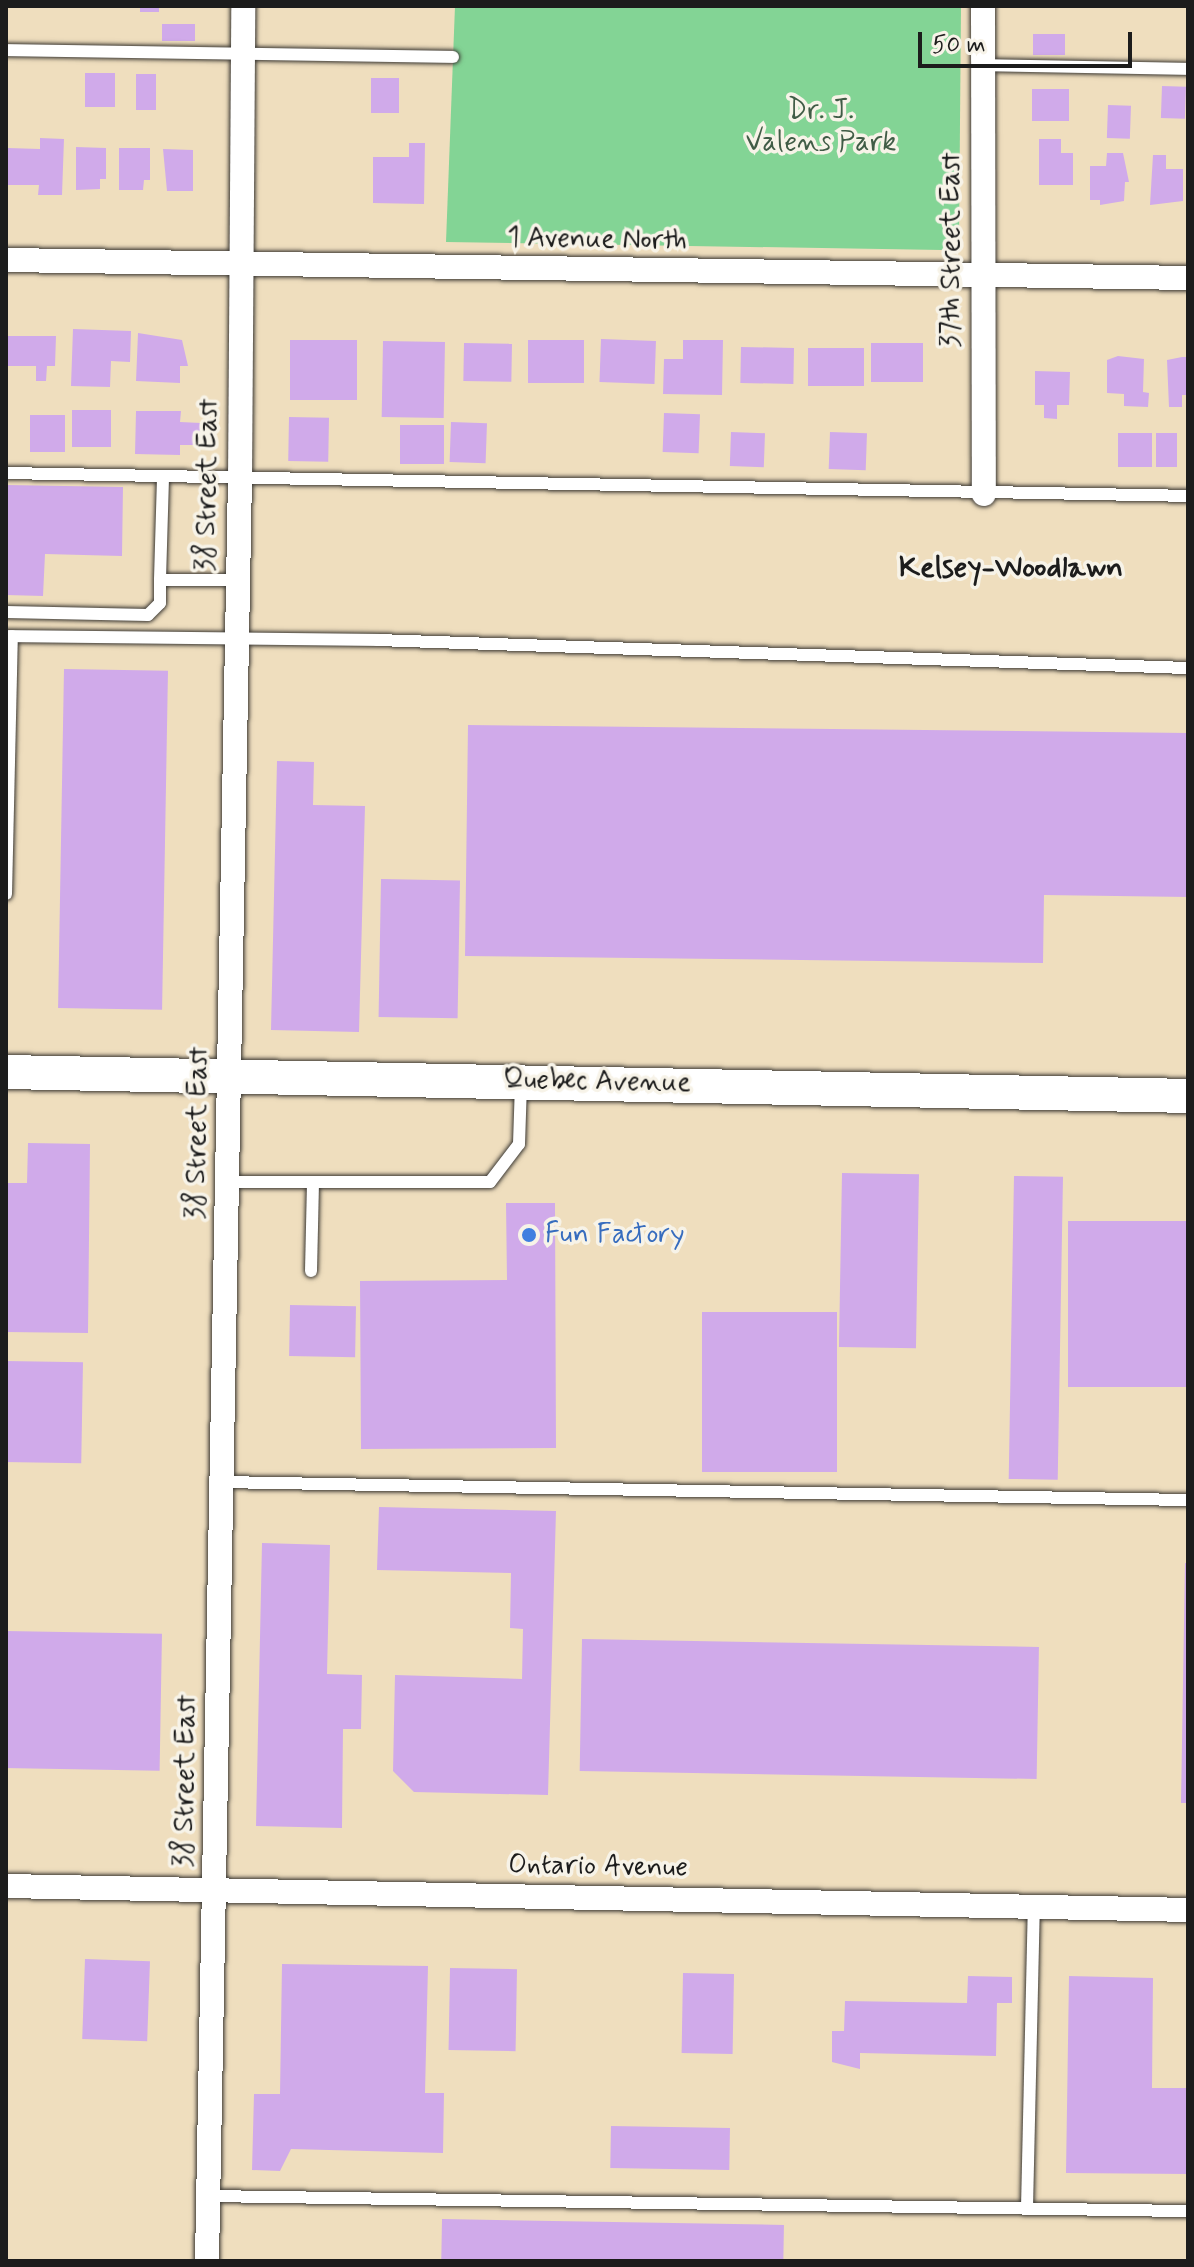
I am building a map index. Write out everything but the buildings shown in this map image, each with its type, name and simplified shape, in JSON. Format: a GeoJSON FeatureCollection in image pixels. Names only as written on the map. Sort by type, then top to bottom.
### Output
{"type":"FeatureCollection","features":[{"type":"Feature","properties":{"kind":"street","name":"38 Street East"},"geometry":{"type":"LineString","coordinates":[[207,2261],[240,481],[243,6]]}},
{"type":"Feature","properties":{"kind":"street","name":"37th Street East"},"geometry":{"type":"LineString","coordinates":[[983,6],[980,277],[984,494]]}},
{"type":"Feature","properties":{"kind":"street","name":"1 Avenue North"},"geometry":{"type":"LineString","coordinates":[[6,260],[1188,278]]}},
{"type":"Feature","properties":{"kind":"street","name":"Quebec Avenue"},"geometry":{"type":"LineString","coordinates":[[6,1072],[1188,1096]]}},
{"type":"Feature","properties":{"kind":"street","name":"Ontario Avenue"},"geometry":{"type":"LineString","coordinates":[[6,1886],[1188,1910]]}},
{"type":"Feature","properties":{"kind":"lane"},"geometry":{"type":"LineString","coordinates":[[6,50],[453,57]]}},
{"type":"Feature","properties":{"kind":"lane"},"geometry":{"type":"LineString","coordinates":[[982,65],[1188,69]]}},
{"type":"Feature","properties":{"kind":"lane"},"geometry":{"type":"LineString","coordinates":[[6,473],[240,481],[1188,496]]}},
{"type":"Feature","properties":{"kind":"lane"},"geometry":{"type":"LineString","coordinates":[[6,612],[148,615],[160,603],[163,478]]}},
{"type":"Feature","properties":{"kind":"lane"},"geometry":{"type":"LineString","coordinates":[[160,580],[237,580]]}},
{"type":"Feature","properties":{"kind":"lane"},"geometry":{"type":"LineString","coordinates":[[6,894],[9,636],[236,636],[1188,668]]}},
{"type":"Feature","properties":{"kind":"lane"},"geometry":{"type":"LineString","coordinates":[[227,1182],[490,1182],[519,1144],[522,1081]]}},
{"type":"Feature","properties":{"kind":"lane"},"geometry":{"type":"LineString","coordinates":[[311,1271],[313,1182]]}},
{"type":"Feature","properties":{"kind":"lane"},"geometry":{"type":"LineString","coordinates":[[221,1482],[1188,1500]]}},
{"type":"Feature","properties":{"kind":"lane"},"geometry":{"type":"LineString","coordinates":[[1027,2208],[1034,1907]]}},
{"type":"Feature","properties":{"kind":"lane"},"geometry":{"type":"LineString","coordinates":[[208,2196],[1188,2211]]}},
{"type":"Feature","properties":{"kind":"green space","name":"Dr. J. Valens Park"},"geometry":{"type":"Polygon","coordinates":[[[455,6],[961,6],[959,238],[942,250],[446,242],[455,6]]]}},
{"type":"Feature","properties":{"kind":"place","name":"Fun Factory"},"geometry":{"type":"Point","coordinates":[529,1235]}},
{"type":"Feature","properties":{"kind":"district","name":"Kelsey-Woodlawn"},"geometry":{"type":"Point","coordinates":[1011,568]}}]}
